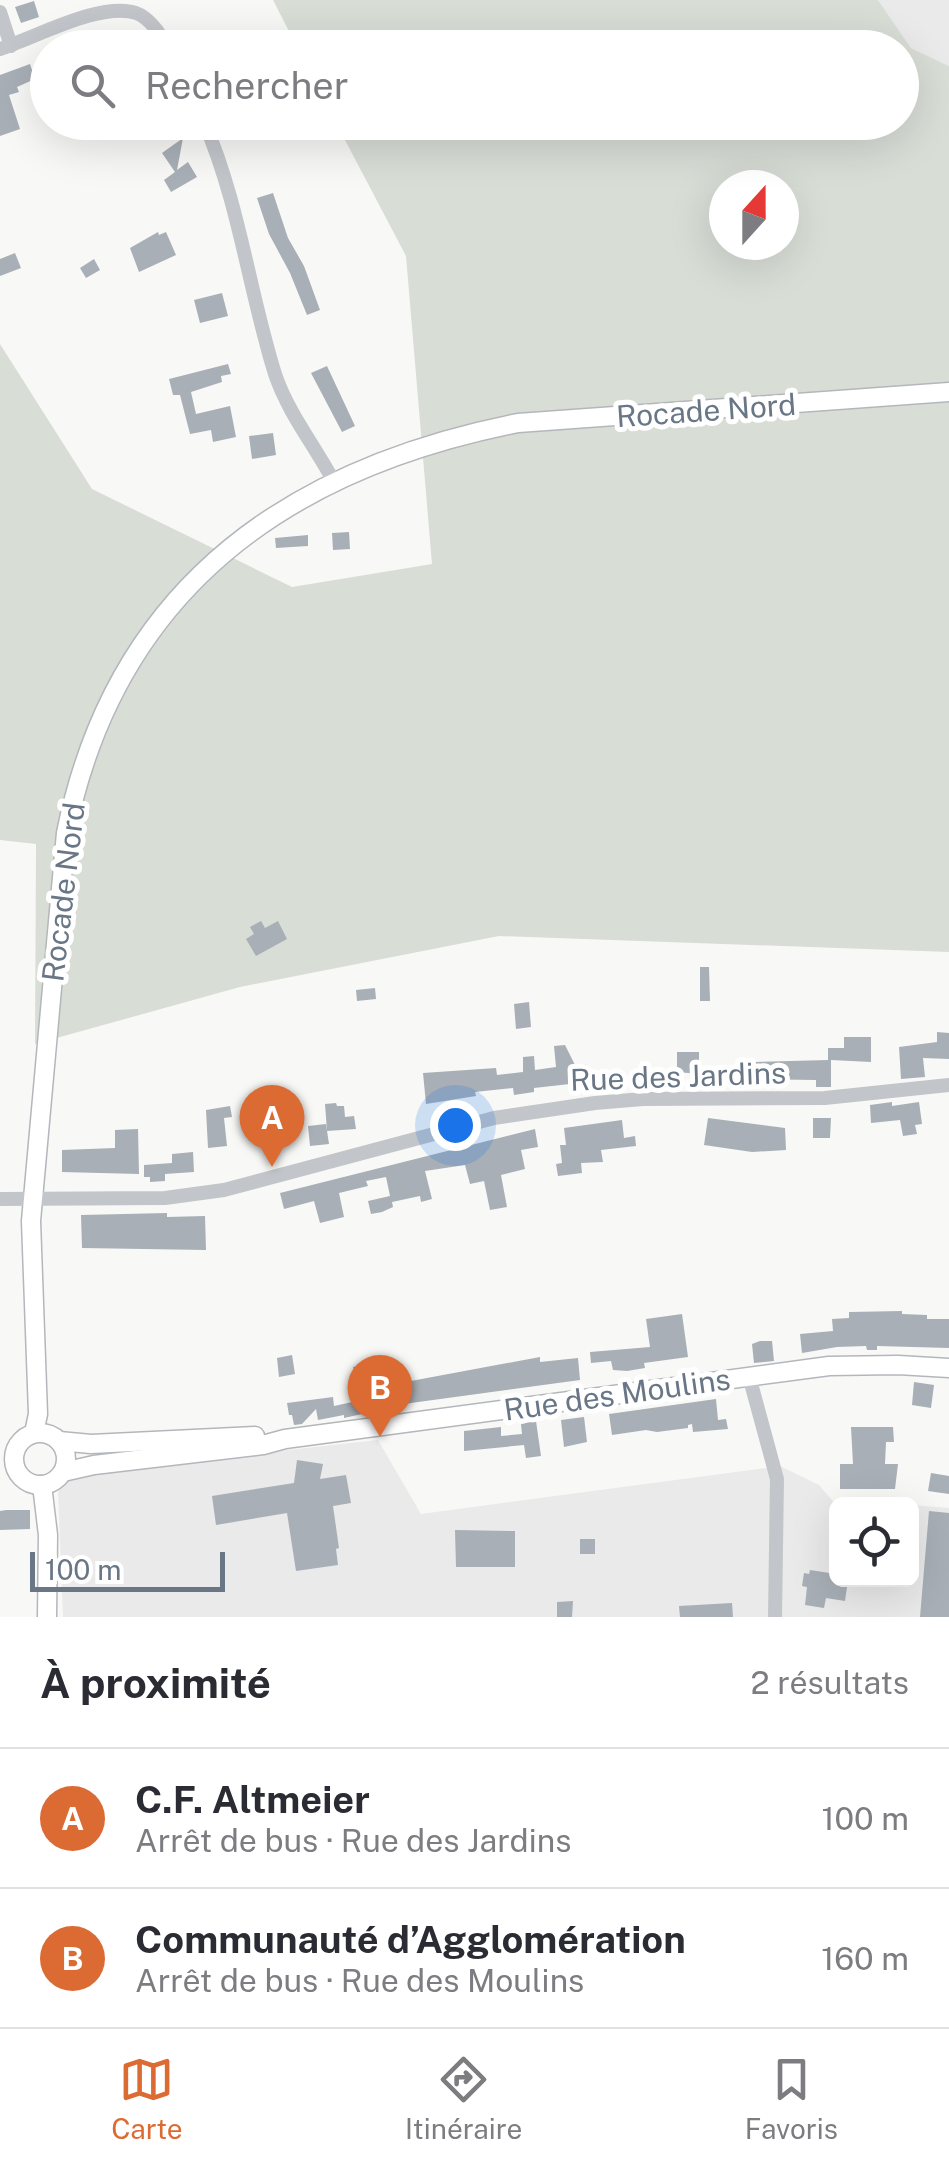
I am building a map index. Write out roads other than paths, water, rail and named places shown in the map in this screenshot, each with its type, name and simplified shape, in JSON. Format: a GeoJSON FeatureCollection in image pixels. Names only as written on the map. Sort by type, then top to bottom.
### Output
{"type":"FeatureCollection","features":[{"type":"Feature","properties":{"kind":"main road","name":"Rocade Nord"},"geometry":{"type":"LineString","coordinates":[[34,1433],[38,1414],[32,1199],[66,833],[79,778],[100,719],[179,596],[215,558],[268,519],[334,482],[406,451],[518,423],[949,392]]}},
{"type":"Feature","properties":{"kind":"main road","name":"Rue des Moulins"},"geometry":{"type":"LineString","coordinates":[[63,1472],[749,1376],[862,1364],[949,1368]]}},
{"type":"Feature","properties":{"kind":"main road"},"geometry":{"type":"LineString","coordinates":[[34,1433],[59,1441],[66,1456],[63,1472],[50,1483],[34,1485],[7,1462],[16,1446],[34,1433]]}},
{"type":"Feature","properties":{"kind":"main road","name":"Rue des Moulins"},"geometry":{"type":"LineString","coordinates":[[59,1441],[75,1444],[218,1437],[286,1439]]}},
{"type":"Feature","properties":{"kind":"main road"},"geometry":{"type":"LineString","coordinates":[[42,1485],[48,1535],[47,1617]]}},
{"type":"Feature","properties":{"kind":"street"},"geometry":{"type":"LineString","coordinates":[[53,30],[106,10],[138,14],[157,30]]}},
{"type":"Feature","properties":{"kind":"street"},"geometry":{"type":"LineString","coordinates":[[0,12],[6,48],[30,39]]}},
{"type":"Feature","properties":{"kind":"street"},"geometry":{"type":"LineString","coordinates":[[210,140],[230,201],[276,378],[334,482]]}},
{"type":"Feature","properties":{"kind":"street","name":"Rue des Jardins"},"geometry":{"type":"LineString","coordinates":[[0,1199],[165,1198],[224,1190],[494,1118],[595,1103],[824,1098],[949,1085]]}},
{"type":"Feature","properties":{"kind":"street"},"geometry":{"type":"LineString","coordinates":[[749,1376],[777,1480],[775,1617]]}},
{"type":"Feature","properties":{"kind":"place","name":"C.F. Altmeier"},"geometry":{"type":"Point","coordinates":[272,1167]}},
{"type":"Feature","properties":{"kind":"place","name":"Communauté d’Agglomération"},"geometry":{"type":"Point","coordinates":[380,1437]}}]}
